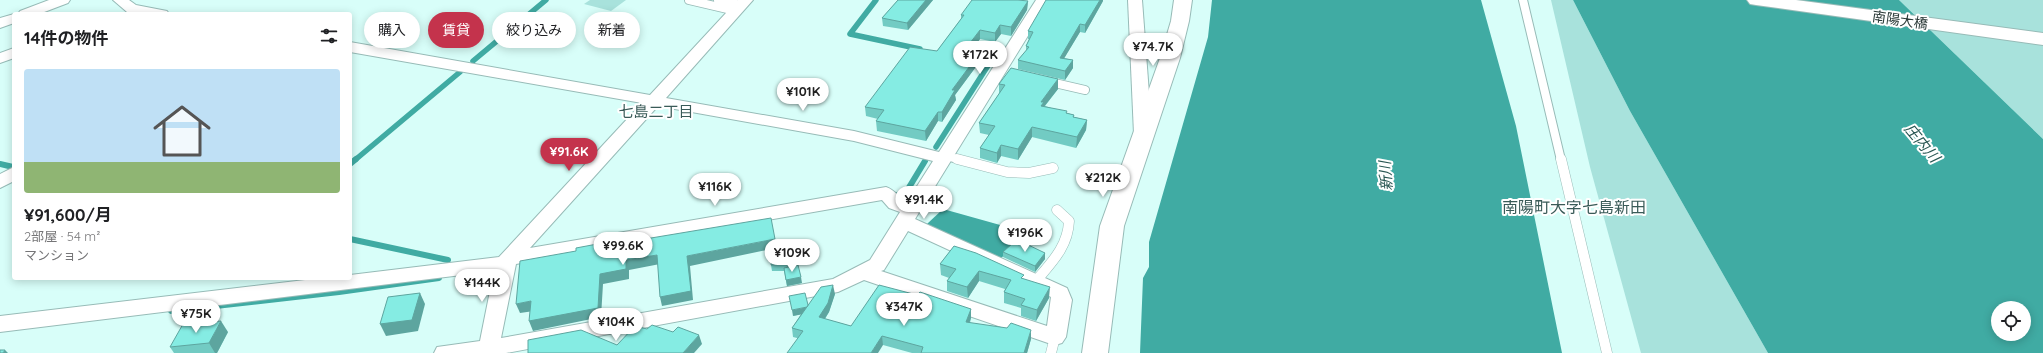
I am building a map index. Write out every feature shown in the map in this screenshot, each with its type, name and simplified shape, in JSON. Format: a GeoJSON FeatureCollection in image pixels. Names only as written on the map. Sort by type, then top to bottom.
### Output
{"type":"FeatureCollection","features":[{"type":"Feature","properties":{"kind":"street"},"geometry":{"type":"LineString","coordinates":[[30,12],[63,0]]}},
{"type":"Feature","properties":{"kind":"street"},"geometry":{"type":"LineString","coordinates":[[120,0],[132,9],[150,12]]}},
{"type":"Feature","properties":{"kind":"street"},"geometry":{"type":"LineString","coordinates":[[123,12],[155,0]]}},
{"type":"Feature","properties":{"kind":"street"},"geometry":{"type":"LineString","coordinates":[[1135,0],[1143,135]]}},
{"type":"Feature","properties":{"kind":"street"},"geometry":{"type":"LineString","coordinates":[[1095,353],[1112,226],[1170,58],[1180,21],[1183,0]]}},
{"type":"Feature","properties":{"kind":"street","name":"南陽大橋"},"geometry":{"type":"LineString","coordinates":[[1756,0],[2043,39]]}},
{"type":"Feature","properties":{"kind":"street","name":"南陽大橋"},"geometry":{"type":"LineString","coordinates":[[1816,0],[2043,30]]}},
{"type":"Feature","properties":{"kind":"street"},"geometry":{"type":"LineString","coordinates":[[445,353],[491,351],[838,285],[864,273],[877,265],[1004,71],[1035,4]]}},
{"type":"Feature","properties":{"kind":"street"},"geometry":{"type":"LineString","coordinates":[[491,351],[508,260],[741,5]]}},
{"type":"Feature","properties":{"kind":"street"},"geometry":{"type":"LineString","coordinates":[[0,23],[12,19]]}},
{"type":"Feature","properties":{"kind":"street"},"geometry":{"type":"LineString","coordinates":[[352,47],[854,136],[946,158]]}},
{"type":"Feature","properties":{"kind":"street"},"geometry":{"type":"LineString","coordinates":[[0,58],[12,54]]}},
{"type":"Feature","properties":{"kind":"street"},"geometry":{"type":"LineString","coordinates":[[0,182],[12,174]]}},
{"type":"Feature","properties":{"kind":"street"},"geometry":{"type":"LineString","coordinates":[[352,280],[508,260],[886,193],[909,216],[1060,293],[1062,300],[1053,345],[864,273]]}},
{"type":"Feature","properties":{"kind":"street"},"geometry":{"type":"LineString","coordinates":[[0,324],[349,280]]}},
{"type":"Feature","properties":{"kind":"lane"},"geometry":{"type":"LineString","coordinates":[[689,0],[741,5]]}},
{"type":"Feature","properties":{"kind":"lane"},"geometry":{"type":"LineString","coordinates":[[718,0],[741,5]]}},
{"type":"Feature","properties":{"kind":"lane"},"geometry":{"type":"LineString","coordinates":[[1522,0],[1607,353]]}},
{"type":"Feature","properties":{"kind":"lane"},"geometry":{"type":"LineString","coordinates":[[1039,79],[1085,90]]}},
{"type":"Feature","properties":{"kind":"lane"},"geometry":{"type":"LineString","coordinates":[[946,158],[1007,172],[1029,173],[1053,168]]}},
{"type":"Feature","properties":{"kind":"lane"},"geometry":{"type":"LineString","coordinates":[[1036,282],[1065,246],[1070,228],[1069,221],[1057,210]]}},
{"type":"Feature","properties":{"kind":"shaded area"},"geometry":{"type":"Polygon","coordinates":[[[590,0],[626,0],[611,11],[584,4],[590,0]]]}},
{"type":"Feature","properties":{"kind":"shaded area"},"geometry":{"type":"Polygon","coordinates":[[[1551,0],[1573,0],[1630,111],[1768,353],[1641,353],[1590,167],[1551,0]]]}},
{"type":"Feature","properties":{"kind":"shaded area"},"geometry":{"type":"Polygon","coordinates":[[[1899,0],[2043,0],[2043,139],[1899,0]]]}},
{"type":"Feature","properties":{"kind":"water","name":"新川"},"geometry":{"type":"Polygon","coordinates":[[[1212,0],[1481,0],[1516,126],[1562,353],[1140,353],[1143,278],[1149,267],[1149,242],[1208,37],[1212,0]]]}},
{"type":"Feature","properties":{"kind":"water","name":"庄内川"},"geometry":{"type":"Polygon","coordinates":[[[1573,0],[1899,0],[2043,139],[2043,353],[1768,353],[1630,111],[1573,0]]]}},
{"type":"Feature","properties":{"kind":"water"},"geometry":{"type":"Polygon","coordinates":[[[943,209],[1029,233],[1000,259],[927,224],[943,209]]]}},
{"type":"Feature","properties":{"kind":"building"},"geometry":{"type":"Polygon","coordinates":[[[898,0],[926,0],[907,23],[882,18],[898,0]]]}},
{"type":"Feature","properties":{"kind":"building"},"geometry":{"type":"Polygon","coordinates":[[[972,0],[1028,1],[1011,27],[1000,25],[995,33],[980,30],[960,56],[975,59],[952,90],[955,90],[942,112],[938,112],[925,131],[876,121],[884,110],[865,107],[910,47],[937,51],[964,15],[961,15],[972,0]]]}},
{"type":"Feature","properties":{"kind":"building"},"geometry":{"type":"Polygon","coordinates":[[[1046,0],[1100,0],[1085,25],[1080,24],[1060,58],[1073,60],[1065,71],[1018,60],[1029,47],[1026,46],[1033,32],[1028,31],[1046,0]]]}},
{"type":"Feature","properties":{"kind":"building"},"geometry":{"type":"Polygon","coordinates":[[[1011,68],[1058,79],[1041,102],[1044,102],[1041,106],[1067,111],[1066,113],[1074,115],[1073,117],[1087,120],[1077,137],[1032,127],[1018,149],[1001,145],[997,153],[980,148],[995,126],[979,123],[1005,85],[999,84],[1011,68]]]}},
{"type":"Feature","properties":{"kind":"building"},"geometry":{"type":"Polygon","coordinates":[[[771,218],[775,239],[687,256],[691,291],[660,297],[657,255],[626,260],[626,269],[600,274],[598,308],[529,321],[531,301],[516,304],[520,261],[576,251],[576,248],[645,235],[645,239],[771,218]]]}},
{"type":"Feature","properties":{"kind":"building"},"geometry":{"type":"Polygon","coordinates":[[[1014,242],[1019,245],[1022,242],[1045,253],[1035,266],[1003,252],[1014,242]]]}},
{"type":"Feature","properties":{"kind":"building"},"geometry":{"type":"Polygon","coordinates":[[[954,246],[976,253],[1024,275],[1021,278],[1050,287],[1037,310],[1021,305],[1025,299],[1004,292],[1011,280],[979,271],[967,287],[947,281],[956,269],[940,264],[954,246]]]}},
{"type":"Feature","properties":{"kind":"building"},"geometry":{"type":"Polygon","coordinates":[[[789,249],[787,264],[771,265],[773,250],[789,249]]]}},
{"type":"Feature","properties":{"kind":"building"},"geometry":{"type":"Polygon","coordinates":[[[798,265],[801,277],[786,280],[784,268],[798,265]]]}},
{"type":"Feature","properties":{"kind":"building"},"geometry":{"type":"Polygon","coordinates":[[[833,285],[828,303],[819,317],[851,326],[879,285],[917,295],[920,292],[971,309],[966,322],[1007,328],[1011,323],[1031,330],[1024,353],[921,353],[923,347],[882,336],[871,353],[787,353],[803,331],[792,328],[821,287],[833,285]]]}},
{"type":"Feature","properties":{"kind":"building"},"geometry":{"type":"Polygon","coordinates":[[[420,293],[412,320],[380,324],[388,297],[420,293]]]}},
{"type":"Feature","properties":{"kind":"building"},"geometry":{"type":"Polygon","coordinates":[[[805,293],[808,305],[807,307],[792,310],[789,296],[805,293]]]}},
{"type":"Feature","properties":{"kind":"building"},"geometry":{"type":"Polygon","coordinates":[[[221,321],[209,343],[170,347],[183,324],[221,321]]]}},
{"type":"Feature","properties":{"kind":"building"},"geometry":{"type":"Polygon","coordinates":[[[652,325],[673,332],[678,327],[699,335],[683,353],[528,353],[528,340],[581,330],[617,345],[635,326],[647,329],[652,325]]]}},
{"type":"Feature","properties":{"kind":"building"},"geometry":{"type":"Polygon","coordinates":[[[0,350],[5,350],[3,353],[0,353],[0,350]]]}},
{"type":"Feature","properties":{"kind":"waterway"},"geometry":{"type":"LineString","coordinates":[[473,61],[546,0]]}},
{"type":"Feature","properties":{"kind":"waterway"},"geometry":{"type":"LineString","coordinates":[[876,0],[850,34],[920,49]]}},
{"type":"Feature","properties":{"kind":"waterway"},"geometry":{"type":"LineString","coordinates":[[936,147],[989,64],[968,59]]}},
{"type":"Feature","properties":{"kind":"waterway"},"geometry":{"type":"LineString","coordinates":[[355,160],[460,72]]}},
{"type":"Feature","properties":{"kind":"waterway"},"geometry":{"type":"LineString","coordinates":[[352,162],[356,159]]}},
{"type":"Feature","properties":{"kind":"waterway"},"geometry":{"type":"LineString","coordinates":[[897,195],[905,194],[925,161]]}},
{"type":"Feature","properties":{"kind":"waterway"},"geometry":{"type":"LineString","coordinates":[[0,164],[12,167]]}},
{"type":"Feature","properties":{"kind":"waterway"},"geometry":{"type":"LineString","coordinates":[[352,239],[448,260]]}},
{"type":"Feature","properties":{"kind":"waterway"},"geometry":{"type":"LineString","coordinates":[[171,311],[339,292],[439,278]]}},
{"type":"Feature","properties":{"kind":"district","name":"七島二丁目"},"geometry":{"type":"Point","coordinates":[656,112]}},
{"type":"Feature","properties":{"kind":"district","name":"南陽町大字七島新田"},"geometry":{"type":"Point","coordinates":[1574,207]}}]}
